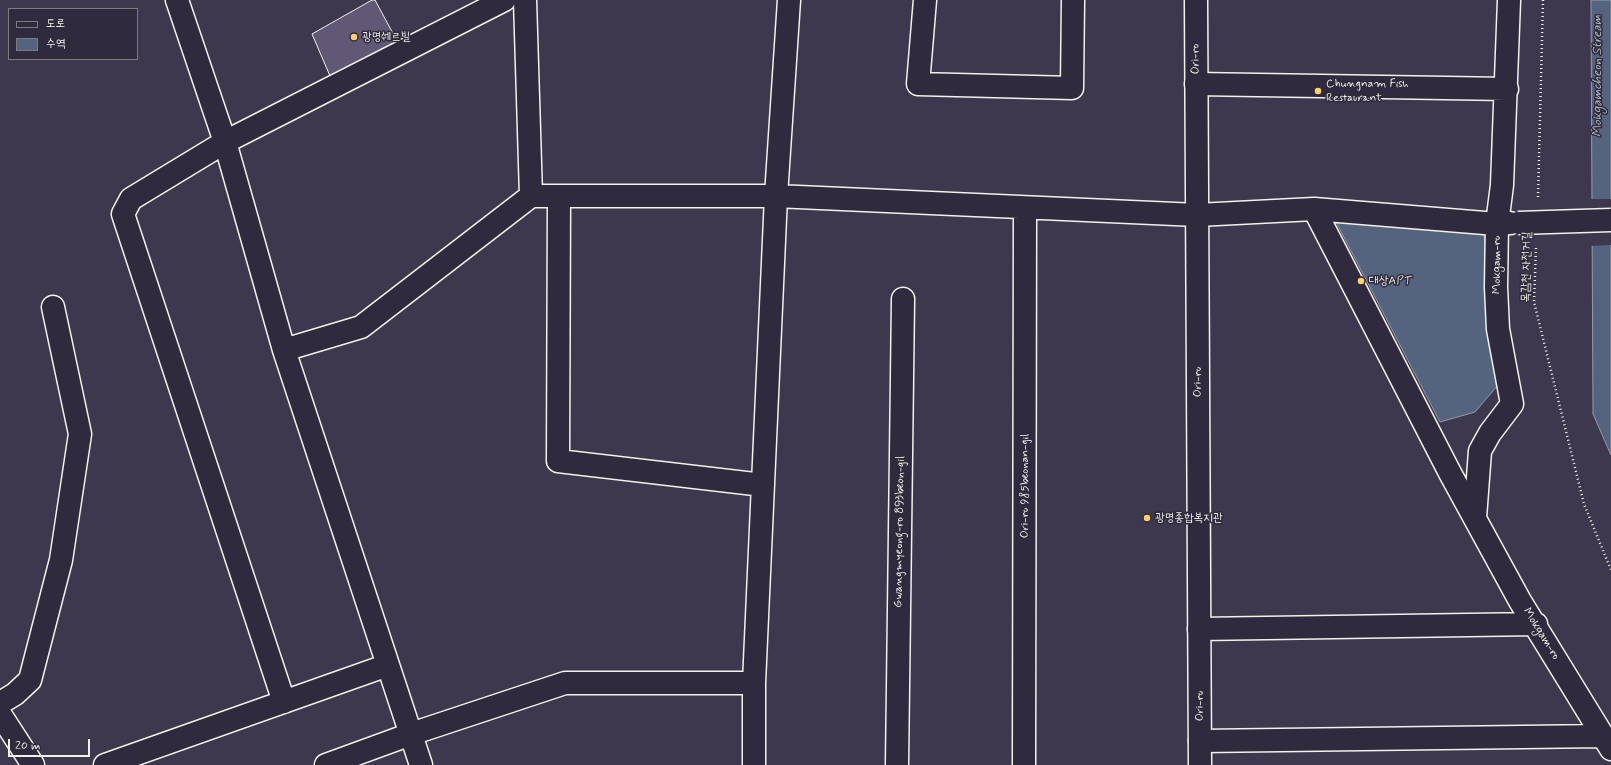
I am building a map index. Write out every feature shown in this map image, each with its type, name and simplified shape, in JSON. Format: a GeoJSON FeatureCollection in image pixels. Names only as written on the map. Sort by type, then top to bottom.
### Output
{"type":"FeatureCollection","features":[{"type":"Feature","properties":{"kind":"street"},"geometry":{"type":"LineString","coordinates":[[177,0],[225,142],[284,350],[421,765]]}},
{"type":"Feature","properties":{"kind":"street"},"geometry":{"type":"LineString","coordinates":[[284,702],[123,214],[132,198],[225,142],[504,0]]}},
{"type":"Feature","properties":{"kind":"street"},"geometry":{"type":"LineString","coordinates":[[525,0],[531,196]]}},
{"type":"Feature","properties":{"kind":"street"},"geometry":{"type":"LineString","coordinates":[[754,765],[754,683],[776,196],[789,0]]}},
{"type":"Feature","properties":{"kind":"street"},"geometry":{"type":"LineString","coordinates":[[925,0],[918,84],[1072,88],[1073,0]]}},
{"type":"Feature","properties":{"kind":"street","name":"Ori-ro"},"geometry":{"type":"LineString","coordinates":[[1196,0],[1200,765]]}},
{"type":"Feature","properties":{"kind":"street","name":"Mokgam-ro"},"geometry":{"type":"LineString","coordinates":[[1475,518],[1480,451],[1490,433],[1512,404],[1498,329],[1496,287],[1507,224],[1502,185],[1507,89],[1509,0]]}},
{"type":"Feature","properties":{"kind":"street"},"geometry":{"type":"LineString","coordinates":[[1196,84],[1507,89]]}},
{"type":"Feature","properties":{"kind":"street"},"geometry":{"type":"LineString","coordinates":[[284,350],[361,327],[531,196],[776,196],[1197,215],[1314,209],[1507,224],[1611,220]]}},
{"type":"Feature","properties":{"kind":"street"},"geometry":{"type":"LineString","coordinates":[[559,196],[558,461],[763,484]]}},
{"type":"Feature","properties":{"kind":"street","name":"Ori-ro 985beonan-gil"},"geometry":{"type":"LineString","coordinates":[[1024,765],[1026,208]]}},
{"type":"Feature","properties":{"kind":"street","name":"Mokgam-ro"},"geometry":{"type":"LineString","coordinates":[[1314,209],[1475,518],[1520,601],[1536,624],[1607,742]]}},
{"type":"Feature","properties":{"kind":"street","name":"Gwangmyeong-ro 893beon-gil"},"geometry":{"type":"LineString","coordinates":[[897,765],[903,299]]}},
{"type":"Feature","properties":{"kind":"street"},"geometry":{"type":"LineString","coordinates":[[0,703],[15,694],[30,680],[61,560],[80,434],[53,307]]}},
{"type":"Feature","properties":{"kind":"street"},"geometry":{"type":"LineString","coordinates":[[1199,629],[1536,624]]}},
{"type":"Feature","properties":{"kind":"street"},"geometry":{"type":"LineString","coordinates":[[106,765],[388,665]]}},
{"type":"Feature","properties":{"kind":"street"},"geometry":{"type":"LineString","coordinates":[[326,765],[411,734],[565,683],[754,683]]}},
{"type":"Feature","properties":{"kind":"street"},"geometry":{"type":"LineString","coordinates":[[0,714],[33,765]]}},
{"type":"Feature","properties":{"kind":"street"},"geometry":{"type":"LineString","coordinates":[[1200,741],[1607,742]]}},
{"type":"Feature","properties":{"kind":"path"},"geometry":{"type":"LineString","coordinates":[[1537,201],[1543,0]]}},
{"type":"Feature","properties":{"kind":"path","name":"목감천 자전거길"},"geometry":{"type":"LineString","coordinates":[[1536,240],[1534,302],[1584,504],[1611,570]]}},
{"type":"Feature","properties":{"kind":"water","name":"Mokgamcheon Stream"},"geometry":{"type":"Polygon","coordinates":[[[1591,0],[1611,0],[1611,455],[1593,414],[1591,0]]]}},
{"type":"Feature","properties":{"kind":"water"},"geometry":{"type":"Polygon","coordinates":[[[1335,220],[1447,226],[1484,234],[1498,385],[1475,412],[1440,422],[1335,220]]]}},
{"type":"Feature","properties":{"kind":"pier"},"geometry":{"type":"Polygon","coordinates":[[[1590,199],[1611,199],[1611,245],[1590,246],[1590,199]]]}},
{"type":"Feature","properties":{"kind":"building","name":"광명쉐르빌"},"geometry":{"type":"Polygon","coordinates":[[[372,0],[375,0],[397,41],[330,76],[312,34],[372,0]]]}},
{"type":"Feature","properties":{"kind":"place","name":"광명쉐르빌"},"geometry":{"type":"Point","coordinates":[354,37]}},
{"type":"Feature","properties":{"kind":"place","name":"Chungnam Fish Restaurant"},"geometry":{"type":"Point","coordinates":[1318,91]}},
{"type":"Feature","properties":{"kind":"place","name":"대상APT"},"geometry":{"type":"Point","coordinates":[1361,281]}},
{"type":"Feature","properties":{"kind":"place","name":"광명종합복지관"},"geometry":{"type":"Point","coordinates":[1147,518]}}]}
